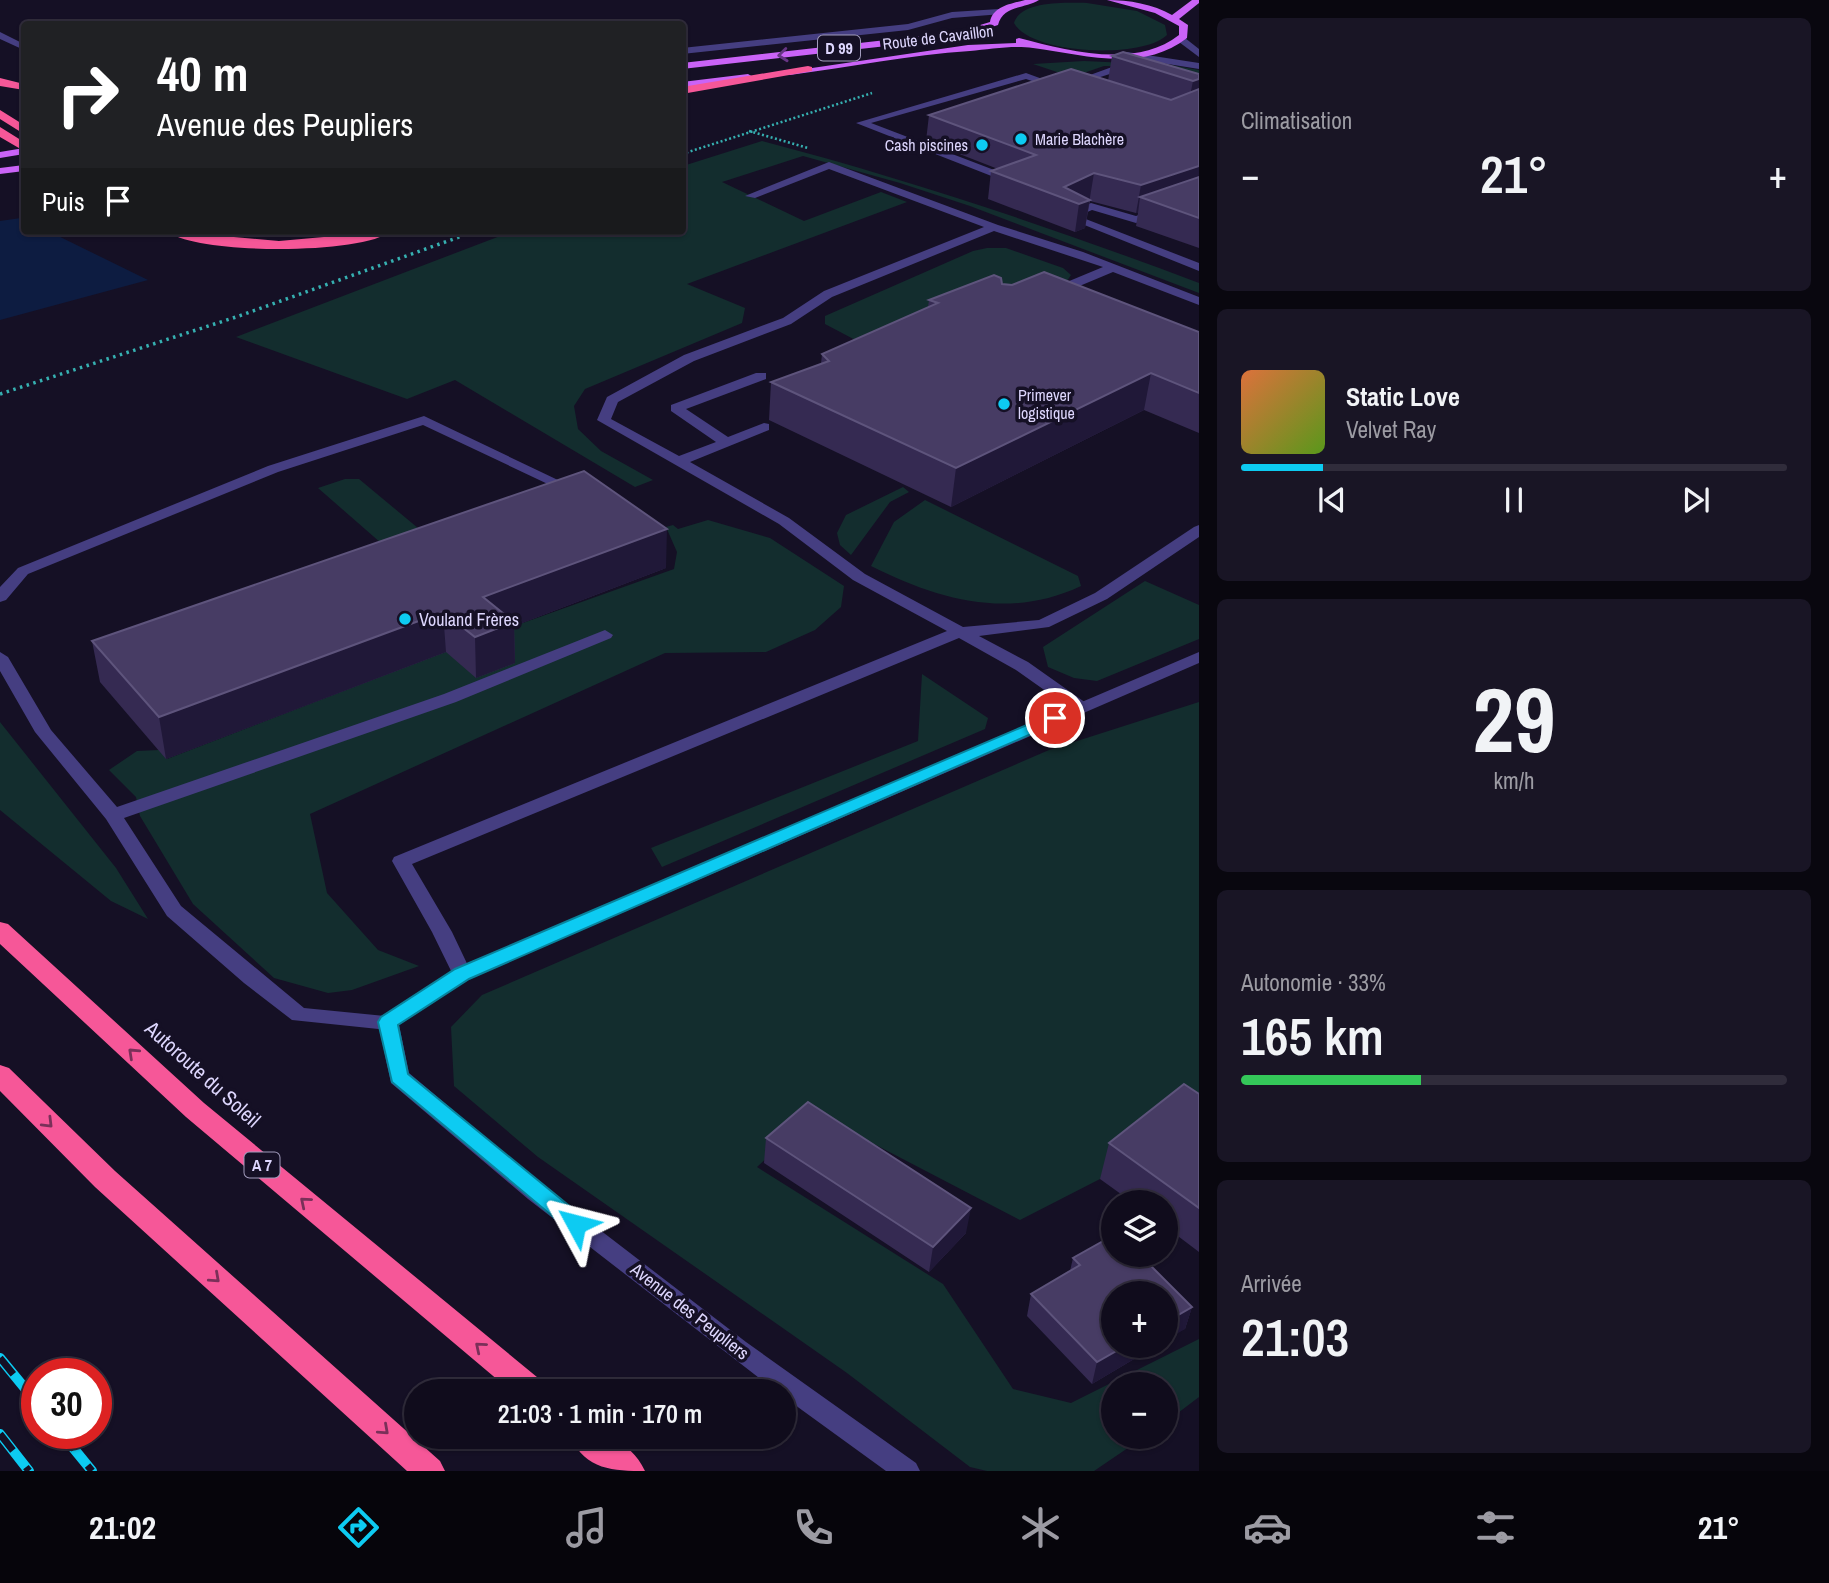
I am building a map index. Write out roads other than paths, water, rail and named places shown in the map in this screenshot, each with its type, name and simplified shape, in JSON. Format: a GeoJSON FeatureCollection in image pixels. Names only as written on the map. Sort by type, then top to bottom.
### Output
{"type":"FeatureCollection","features":[{"type":"Feature","properties":{"kind":"highway"},"geometry":{"type":"LineString","coordinates":[[686,90],[808,69]]}},
{"type":"Feature","properties":{"kind":"highway"},"geometry":{"type":"LineString","coordinates":[[0,82],[21,87]]}},
{"type":"Feature","properties":{"kind":"highway"},"geometry":{"type":"LineString","coordinates":[[0,114],[21,128]]}},
{"type":"Feature","properties":{"kind":"highway"},"geometry":{"type":"LineString","coordinates":[[0,131],[21,147]]}},
{"type":"Feature","properties":{"kind":"highway"},"geometry":{"type":"LineString","coordinates":[[196,235],[247,244],[341,241],[367,235]]}},
{"type":"Feature","properties":{"kind":"highway","name":"Autoroute du Soleil"},"geometry":{"type":"LineString","coordinates":[[0,930],[195,1110],[518,1379]]}},
{"type":"Feature","properties":{"kind":"highway"},"geometry":{"type":"LineString","coordinates":[[0,1075],[105,1180],[429,1471]]}},
{"type":"Feature","properties":{"kind":"highway"},"geometry":{"type":"LineString","coordinates":[[601,1449],[629,1471]]}},
{"type":"Feature","properties":{"kind":"main road"},"geometry":{"type":"LineString","coordinates":[[1035,0],[999,12],[995,23],[1009,37],[1030,45],[1072,54],[1127,55],[1167,48],[1182,40],[1185,29],[1174,19],[1147,7],[1111,0]]}},
{"type":"Feature","properties":{"kind":"main road"},"geometry":{"type":"LineString","coordinates":[[1174,19],[1196,0]]}},
{"type":"Feature","properties":{"kind":"main road","name":"Route de Cavaillon"},"geometry":{"type":"LineString","coordinates":[[686,66],[958,35],[995,23]]}},
{"type":"Feature","properties":{"kind":"main road","name":"Route de Cavaillon"},"geometry":{"type":"LineString","coordinates":[[686,84],[968,48],[1030,45]]}},
{"type":"Feature","properties":{"kind":"main road"},"geometry":{"type":"LineString","coordinates":[[0,155],[21,150]]}},
{"type":"Feature","properties":{"kind":"main road"},"geometry":{"type":"LineString","coordinates":[[0,171],[21,168]]}},
{"type":"Feature","properties":{"kind":"street"},"geometry":{"type":"LineString","coordinates":[[686,51],[908,27],[952,15],[999,12]]}},
{"type":"Feature","properties":{"kind":"street"},"geometry":{"type":"LineString","coordinates":[[0,35],[21,46]]}},
{"type":"Feature","properties":{"kind":"street"},"geometry":{"type":"LineString","coordinates":[[1182,40],[1199,54]]}},
{"type":"Feature","properties":{"kind":"street"},"geometry":{"type":"LineString","coordinates":[[1127,55],[1199,66]]}},
{"type":"Feature","properties":{"kind":"street"},"geometry":{"type":"LineString","coordinates":[[1110,87],[1084,79],[1112,70],[1140,74]]}},
{"type":"Feature","properties":{"kind":"street"},"geometry":{"type":"LineString","coordinates":[[998,175],[861,123],[1026,76],[1066,89],[1041,97]]}},
{"type":"Feature","properties":{"kind":"street"},"geometry":{"type":"LineString","coordinates":[[905,140],[929,132]]}},
{"type":"Feature","properties":{"kind":"street"},"geometry":{"type":"LineString","coordinates":[[751,195],[829,165],[994,227],[1114,267],[1199,301]]}},
{"type":"Feature","properties":{"kind":"street"},"geometry":{"type":"LineString","coordinates":[[1199,196],[1136,220],[1091,206],[1068,216],[1199,267]]}},
{"type":"Feature","properties":{"kind":"street"},"geometry":{"type":"LineString","coordinates":[[994,227],[828,295],[787,321],[689,358],[612,400],[604,420],[784,521],[859,577],[957,633],[1022,666],[1080,707]]}},
{"type":"Feature","properties":{"kind":"street"},"geometry":{"type":"LineString","coordinates":[[1040,298],[1114,267]]}},
{"type":"Feature","properties":{"kind":"street"},"geometry":{"type":"LineString","coordinates":[[726,442],[676,408],[761,376]]}},
{"type":"Feature","properties":{"kind":"street"},"geometry":{"type":"LineString","coordinates":[[0,597],[23,571],[93,541],[273,470],[424,420],[585,497]]}},
{"type":"Feature","properties":{"kind":"street"},"geometry":{"type":"LineString","coordinates":[[678,462],[764,426]]}},
{"type":"Feature","properties":{"kind":"street"},"geometry":{"type":"LineString","coordinates":[[462,974],[442,932],[401,861],[957,633],[1043,624],[1101,596],[1199,530]]}},
{"type":"Feature","properties":{"kind":"street"},"geometry":{"type":"LineString","coordinates":[[113,815],[450,698],[606,635]]}},
{"type":"Feature","properties":{"kind":"street"},"geometry":{"type":"LineString","coordinates":[[0,657],[44,732],[113,815],[174,911],[260,986],[299,1015],[388,1022],[462,974],[1199,657]]}},
{"type":"Feature","properties":{"kind":"street","name":"Avenue des Peupliers"},"geometry":{"type":"LineString","coordinates":[[388,1022],[399,1077],[536,1193],[737,1349],[907,1471]]}},
{"type":"Feature","properties":{"kind":"water"},"geometry":{"type":"Polygon","coordinates":[[[21,218],[21,235],[56,235],[148,280],[0,320],[0,221],[21,218]]]}},
{"type":"Feature","properties":{"kind":"railway"},"geometry":{"type":"LineString","coordinates":[[0,1358],[21,1384]]}},
{"type":"Feature","properties":{"kind":"railway"},"geometry":{"type":"LineString","coordinates":[[0,1434],[29,1471]]}},
{"type":"Feature","properties":{"kind":"railway"},"geometry":{"type":"LineString","coordinates":[[74,1449],[92,1471]]}},
{"type":"Feature","properties":{"kind":"place","name":"Marie Blachère"},"geometry":{"type":"Point","coordinates":[1021,139]}},
{"type":"Feature","properties":{"kind":"place","name":"Cash piscines"},"geometry":{"type":"Point","coordinates":[982,145]}},
{"type":"Feature","properties":{"kind":"place","name":"Primever logistique"},"geometry":{"type":"Point","coordinates":[1004,404]}},
{"type":"Feature","properties":{"kind":"place","name":"Vouland Frères"},"geometry":{"type":"Point","coordinates":[405,619]}}]}
